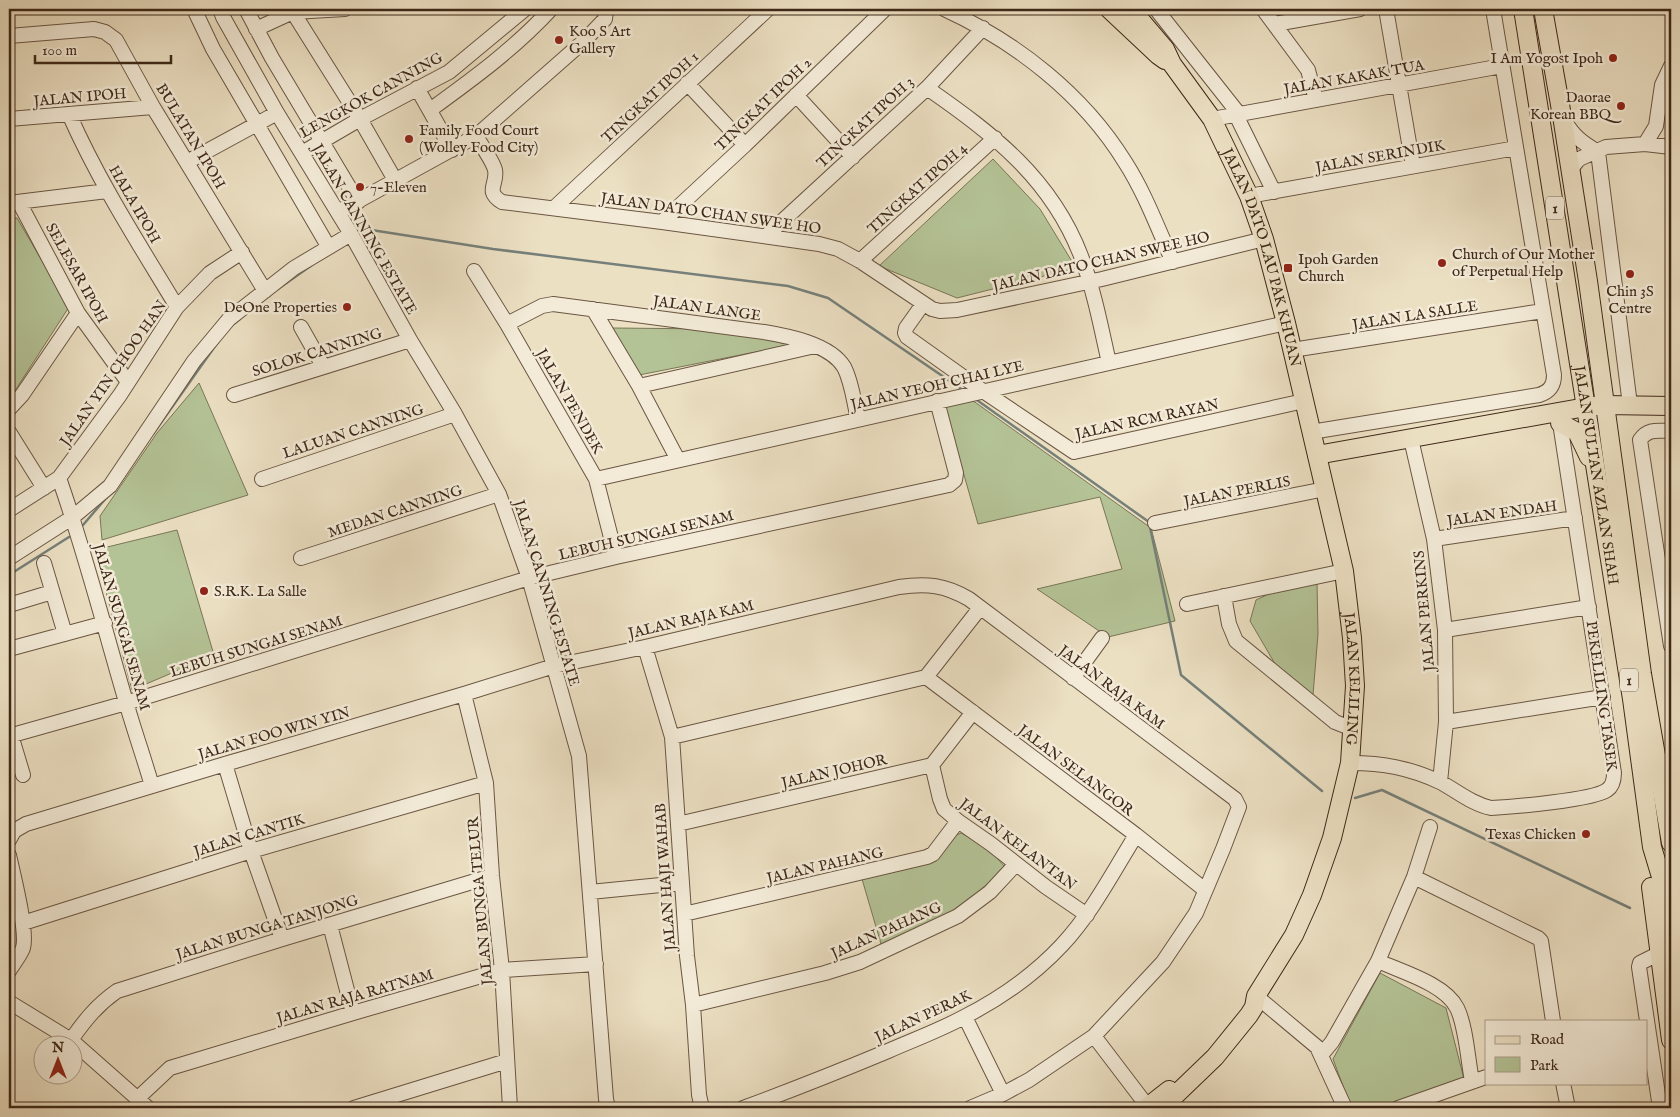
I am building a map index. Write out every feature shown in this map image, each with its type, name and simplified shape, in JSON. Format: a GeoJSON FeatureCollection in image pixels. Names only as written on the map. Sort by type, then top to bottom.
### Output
{"type":"FeatureCollection","features":[{"type":"Feature","properties":{"kind":"main road","name":"JALAN DATO LAU PAK KHUAN"},"geometry":{"type":"LineString","coordinates":[[1109,9],[1158,55],[1172,64]]}},
{"type":"Feature","properties":{"kind":"main road","name":"JALAN SULTAN AZLAN SHAH"},"geometry":{"type":"LineString","coordinates":[[1523,9],[1577,348],[1597,412],[1671,843]]}},
{"type":"Feature","properties":{"kind":"main road","name":"JALAN SULTAN AZLAN SHAH"},"geometry":{"type":"LineString","coordinates":[[1543,9],[1571,169],[1588,281],[1597,412],[1598,476],[1632,698],[1652,847],[1661,877],[1671,1040]]}},
{"type":"Feature","properties":{"kind":"main road","name":"JALAN DATO LAU PAK KHUAN"},"geometry":{"type":"LineString","coordinates":[[1130,10],[1165,49],[1172,64],[1212,119],[1249,196],[1264,239],[1286,323],[1318,460]]}},
{"type":"Feature","properties":{"kind":"main road"},"geometry":{"type":"LineString","coordinates":[[1130,10],[1134,22],[1148,46]]}},
{"type":"Feature","properties":{"kind":"main road"},"geometry":{"type":"LineString","coordinates":[[1538,415],[1568,402],[1574,395],[1577,379],[1577,348]]}},
{"type":"Feature","properties":{"kind":"main road"},"geometry":{"type":"LineString","coordinates":[[1412,443],[1560,423],[1597,412],[1630,406],[1671,406]]}},
{"type":"Feature","properties":{"kind":"main road"},"geometry":{"type":"LineString","coordinates":[[1318,460],[1412,443],[1538,415],[1597,412],[1671,415]]}},
{"type":"Feature","properties":{"kind":"main road"},"geometry":{"type":"LineString","coordinates":[[1560,423],[1574,430],[1580,437],[1598,476]]}},
{"type":"Feature","properties":{"kind":"main road","name":"JALAN KELILING"},"geometry":{"type":"LineString","coordinates":[[1152,1108],[1215,1057],[1254,1007],[1256,996],[1294,936],[1312,895],[1332,838],[1350,763],[1354,729],[1355,686],[1344,571],[1318,460]]}},
{"type":"Feature","properties":{"kind":"street"},"geometry":{"type":"LineString","coordinates":[[194,9],[213,49],[328,246]]}},
{"type":"Feature","properties":{"kind":"street","name":"JALAN CANNING ESTATE"},"geometry":{"type":"LineString","coordinates":[[220,9],[277,113],[351,234],[499,494],[529,578],[579,756],[608,1108]]}},
{"type":"Feature","properties":{"kind":"street"},"geometry":{"type":"LineString","coordinates":[[246,9],[272,58],[358,202]]}},
{"type":"Feature","properties":{"kind":"street"},"geometry":{"type":"LineString","coordinates":[[256,29],[292,10],[345,9]]}},
{"type":"Feature","properties":{"kind":"street","name":"LENGKOK CANNING"},"geometry":{"type":"LineString","coordinates":[[302,153],[360,119],[449,72],[526,9]]}},
{"type":"Feature","properties":{"kind":"street"},"geometry":{"type":"LineString","coordinates":[[430,110],[528,34],[551,9]]}},
{"type":"Feature","properties":{"kind":"street"},"geometry":{"type":"LineString","coordinates":[[338,212],[476,136],[571,53],[605,14],[617,9]]}},
{"type":"Feature","properties":{"kind":"street","name":"TINGKAT IPOH 1"},"geometry":{"type":"LineString","coordinates":[[554,208],[768,9]]}},
{"type":"Feature","properties":{"kind":"street","name":"TINGKAT IPOH 2"},"geometry":{"type":"LineString","coordinates":[[662,222],[885,9]]}},
{"type":"Feature","properties":{"kind":"street"},"geometry":{"type":"LineString","coordinates":[[944,9],[983,28],[1034,62],[1061,85],[1102,129],[1125,162],[1140,189],[1173,262]]}},
{"type":"Feature","properties":{"kind":"street"},"geometry":{"type":"LineString","coordinates":[[1156,9],[1238,114],[1274,192]]}},
{"type":"Feature","properties":{"kind":"street"},"geometry":{"type":"LineString","coordinates":[[1263,9],[1308,70],[1316,100]]}},
{"type":"Feature","properties":{"kind":"street"},"geometry":{"type":"LineString","coordinates":[[1275,24],[1360,9]]}},
{"type":"Feature","properties":{"kind":"street"},"geometry":{"type":"LineString","coordinates":[[1386,9],[1413,166]]}},
{"type":"Feature","properties":{"kind":"street"},"geometry":{"type":"LineString","coordinates":[[1312,432],[1544,394],[1552,386],[1554,375],[1493,9]]}},
{"type":"Feature","properties":{"kind":"street"},"geometry":{"type":"LineString","coordinates":[[292,10],[360,119],[395,180]]}},
{"type":"Feature","properties":{"kind":"street","name":"TINGKAT IPOH 3"},"geometry":{"type":"LineString","coordinates":[[766,236],[927,88],[983,28]]}},
{"type":"Feature","properties":{"kind":"street","name":"BULATAN IPOH"},"geometry":{"type":"LineString","coordinates":[[9,36],[94,29],[106,32],[119,45],[154,107],[265,291]]}},
{"type":"Feature","properties":{"kind":"street"},"geometry":{"type":"LineString","coordinates":[[253,70],[272,58]]}},
{"type":"Feature","properties":{"kind":"street","name":"JALAN KAKAK TUA"},"geometry":{"type":"LineString","coordinates":[[1212,119],[1502,66]]}},
{"type":"Feature","properties":{"kind":"street"},"geometry":{"type":"LineString","coordinates":[[1645,144],[1655,130],[1662,85],[1671,66]]}},
{"type":"Feature","properties":{"kind":"street"},"geometry":{"type":"LineString","coordinates":[[688,83],[744,145]]}},
{"type":"Feature","properties":{"kind":"street"},"geometry":{"type":"LineString","coordinates":[[417,88],[452,150]]}},
{"type":"Feature","properties":{"kind":"street"},"geometry":{"type":"LineString","coordinates":[[927,88],[995,138],[1025,166],[1063,216],[1081,256],[1090,282],[1109,362]]}},
{"type":"Feature","properties":{"kind":"street"},"geometry":{"type":"LineString","coordinates":[[796,95],[853,157]]}},
{"type":"Feature","properties":{"kind":"street","name":"JALAN IPOH"},"geometry":{"type":"LineString","coordinates":[[9,119],[154,107]]}},
{"type":"Feature","properties":{"kind":"street"},"geometry":{"type":"LineString","coordinates":[[187,162],[277,113]]}},
{"type":"Feature","properties":{"kind":"street","name":"HALA IPOH"},"geometry":{"type":"LineString","coordinates":[[69,114],[107,191],[178,307]]}},
{"type":"Feature","properties":{"kind":"street"},"geometry":{"type":"LineString","coordinates":[[1562,116],[1571,133],[1582,143],[1598,152]]}},
{"type":"Feature","properties":{"kind":"street","name":"JALAN DATO CHAN SWEE HO"},"geometry":{"type":"LineString","coordinates":[[476,136],[495,169],[492,187],[493,194],[497,199],[506,203],[819,244],[838,249],[860,261],[923,304],[940,311],[948,311],[1090,282],[1264,239]]}},
{"type":"Feature","properties":{"kind":"street","name":"TINGKAT IPOH 4"},"geometry":{"type":"LineString","coordinates":[[860,261],[995,138]]}},
{"type":"Feature","properties":{"kind":"street"},"geometry":{"type":"LineString","coordinates":[[1571,169],[1579,159],[1606,148],[1645,144],[1671,147]]}},
{"type":"Feature","properties":{"kind":"street","name":"JALAN SERINDIK"},"geometry":{"type":"LineString","coordinates":[[1249,196],[1516,148]]}},
{"type":"Feature","properties":{"kind":"street"},"geometry":{"type":"LineString","coordinates":[[1598,152],[1630,406]]}},
{"type":"Feature","properties":{"kind":"street"},"geometry":{"type":"LineString","coordinates":[[14,202],[107,191]]}},
{"type":"Feature","properties":{"kind":"street","name":"SELESAR IPOH"},"geometry":{"type":"LineString","coordinates":[[14,202],[78,313],[128,382]]}},
{"type":"Feature","properties":{"kind":"street"},"geometry":{"type":"LineString","coordinates":[[9,558],[73,517],[110,486],[194,362],[229,319],[294,268],[351,234]]}},
{"type":"Feature","properties":{"kind":"street","name":"JALAN YIN CHOO HAN"},"geometry":{"type":"LineString","coordinates":[[9,510],[59,478],[92,434],[178,307],[210,273],[242,252]]}},
{"type":"Feature","properties":{"kind":"street","name":"JALAN PENDEK"},"geometry":{"type":"LineString","coordinates":[[474,271],[507,324],[596,478],[616,557]]}},
{"type":"Feature","properties":{"kind":"street","name":"JALAN LANGE"},"geometry":{"type":"LineString","coordinates":[[507,324],[542,306],[553,304],[764,332],[795,338],[832,355],[843,366],[858,419]]}},
{"type":"Feature","properties":{"kind":"street","name":"JALAN RCM RAYAN"},"geometry":{"type":"LineString","coordinates":[[923,304],[906,328],[906,336],[983,391],[1029,420],[1071,451],[1077,453],[1304,401]]}},
{"type":"Feature","properties":{"kind":"street"},"geometry":{"type":"LineString","coordinates":[[594,309],[639,386],[678,460]]}},
{"type":"Feature","properties":{"kind":"street","name":"JALAN LA SALLE"},"geometry":{"type":"LineString","coordinates":[[1292,350],[1543,311]]}},
{"type":"Feature","properties":{"kind":"street"},"geometry":{"type":"LineString","coordinates":[[9,409],[22,395],[78,313]]}},
{"type":"Feature","properties":{"kind":"street","name":"JALAN YEOH CHAI LYE"},"geometry":{"type":"LineString","coordinates":[[596,478],[1286,323]]}},
{"type":"Feature","properties":{"kind":"street"},"geometry":{"type":"LineString","coordinates":[[301,327],[323,366]]}},
{"type":"Feature","properties":{"kind":"street","name":"SOLOK CANNING"},"geometry":{"type":"LineString","coordinates":[[234,395],[410,340]]}},
{"type":"Feature","properties":{"kind":"street"},"geometry":{"type":"LineString","coordinates":[[639,386],[815,346]]}},
{"type":"Feature","properties":{"kind":"street","name":"LEBUH SUNGAI SENAM"},"geometry":{"type":"LineString","coordinates":[[126,703],[529,578],[952,483],[955,480],[956,473],[937,401]]}},
{"type":"Feature","properties":{"kind":"street","name":"LALUAN CANNING"},"geometry":{"type":"LineString","coordinates":[[262,478],[455,414]]}},
{"type":"Feature","properties":{"kind":"street","name":"PEKELILING TASEK"},"geometry":{"type":"LineString","coordinates":[[1350,763],[1399,766],[1440,782],[1482,806],[1491,808],[1563,800],[1602,793],[1609,789],[1614,782],[1603,697],[1560,423]]}},
{"type":"Feature","properties":{"kind":"street"},"geometry":{"type":"LineString","coordinates":[[1671,431],[1650,430],[1640,440],[1671,646]]}},
{"type":"Feature","properties":{"kind":"street"},"geometry":{"type":"LineString","coordinates":[[9,432],[44,488]]}},
{"type":"Feature","properties":{"kind":"street","name":"JALAN PERKINS"},"geometry":{"type":"LineString","coordinates":[[1412,443],[1434,539],[1446,630],[1446,722],[1440,782]]}},
{"type":"Feature","properties":{"kind":"street","name":"JALAN SUNGAI SENAM"},"geometry":{"type":"LineString","coordinates":[[59,478],[73,517],[105,623],[126,703],[152,786]]}},
{"type":"Feature","properties":{"kind":"street","name":"JALAN PERLIS"},"geometry":{"type":"LineString","coordinates":[[1155,523],[1325,490]]}},
{"type":"Feature","properties":{"kind":"street","name":"MEDAN CANNING"},"geometry":{"type":"LineString","coordinates":[[301,558],[499,494]]}},
{"type":"Feature","properties":{"kind":"street","name":"JALAN ENDAH"},"geometry":{"type":"LineString","coordinates":[[1434,539],[1575,518]]}},
{"type":"Feature","properties":{"kind":"street"},"geometry":{"type":"LineString","coordinates":[[44,563],[64,634]]}},
{"type":"Feature","properties":{"kind":"street"},"geometry":{"type":"LineString","coordinates":[[1187,604],[1344,571]]}},
{"type":"Feature","properties":{"kind":"street","name":"JALAN RAJA KAM"},"geometry":{"type":"LineString","coordinates":[[554,666],[645,647],[899,587],[919,584],[936,586],[954,590],[969,599],[1237,801],[1238,810],[1196,912],[1163,962],[1094,1036],[1029,1080],[1003,1094],[970,1108]]}},
{"type":"Feature","properties":{"kind":"street"},"geometry":{"type":"LineString","coordinates":[[9,605],[52,592]]}},
{"type":"Feature","properties":{"kind":"street"},"geometry":{"type":"LineString","coordinates":[[1224,596],[1229,624],[1236,641],[1335,722],[1354,729]]}},
{"type":"Feature","properties":{"kind":"street"},"geometry":{"type":"LineString","coordinates":[[1446,630],[1589,607]]}},
{"type":"Feature","properties":{"kind":"street"},"geometry":{"type":"LineString","coordinates":[[672,737],[926,677],[980,608]]}},
{"type":"Feature","properties":{"kind":"street"},"geometry":{"type":"LineString","coordinates":[[9,649],[105,623]]}},
{"type":"Feature","properties":{"kind":"street"},"geometry":{"type":"LineString","coordinates":[[1073,678],[1102,638]]}},
{"type":"Feature","properties":{"kind":"street","name":"JALAN HAJI WAHAB"},"geometry":{"type":"LineString","coordinates":[[645,647],[672,737],[681,883],[693,1005],[699,1095],[702,1108]]}},
{"type":"Feature","properties":{"kind":"street","name":"JALAN FOO WIN YIN"},"geometry":{"type":"LineString","coordinates":[[9,840],[14,831],[19,827],[554,666]]}},
{"type":"Feature","properties":{"kind":"street","name":"JALAN SELANGOR"},"geometry":{"type":"LineString","coordinates":[[926,677],[1136,835],[1205,890]]}},
{"type":"Feature","properties":{"kind":"street","name":"JALAN BUNGA TELUR"},"geometry":{"type":"LineString","coordinates":[[464,694],[486,782],[492,876],[502,970],[510,1108]]}},
{"type":"Feature","properties":{"kind":"street"},"geometry":{"type":"LineString","coordinates":[[1446,722],[1603,697]]}},
{"type":"Feature","properties":{"kind":"street"},"geometry":{"type":"LineString","coordinates":[[23,775],[10,736],[126,703]]}},
{"type":"Feature","properties":{"kind":"street"},"geometry":{"type":"LineString","coordinates":[[932,764],[972,712]]}},
{"type":"Feature","properties":{"kind":"street"},"geometry":{"type":"LineString","coordinates":[[225,764],[251,851],[282,939]]}},
{"type":"Feature","properties":{"kind":"street","name":"JALAN KELANTAN"},"geometry":{"type":"LineString","coordinates":[[932,764],[944,808],[958,821],[1086,915]]}},
{"type":"Feature","properties":{"kind":"street","name":"JALAN JOHOR"},"geometry":{"type":"LineString","coordinates":[[678,824],[932,764]]}},
{"type":"Feature","properties":{"kind":"street","name":"JALAN CANTIK"},"geometry":{"type":"LineString","coordinates":[[23,923],[251,851],[486,782]]}},
{"type":"Feature","properties":{"kind":"street","name":"JALAN PAHANG"},"geometry":{"type":"LineString","coordinates":[[684,914],[928,857],[933,854],[958,821]]}},
{"type":"Feature","properties":{"kind":"street"},"geometry":{"type":"LineString","coordinates":[[1322,1054],[1332,1042],[1378,961],[1414,877],[1430,827]]}},
{"type":"Feature","properties":{"kind":"street","name":"JALAN PERAK"},"geometry":{"type":"LineString","coordinates":[[743,1108],[818,1080],[965,1017],[1008,990],[1038,967],[1062,945],[1086,915],[1136,835]]}},
{"type":"Feature","properties":{"kind":"street"},"geometry":{"type":"LineString","coordinates":[[9,855],[23,923],[23,948],[9,971]]}},
{"type":"Feature","properties":{"kind":"street","name":"JALAN PAHANG"},"geometry":{"type":"LineString","coordinates":[[693,1005],[825,973],[860,962],[958,916],[990,892],[1016,864]]}},
{"type":"Feature","properties":{"kind":"street","name":"JALAN BUNGA TANJONG"},"geometry":{"type":"LineString","coordinates":[[74,1034],[101,1002],[117,990],[492,876]]}},
{"type":"Feature","properties":{"kind":"street"},"geometry":{"type":"LineString","coordinates":[[1414,877],[1541,941],[1553,1020]]}},
{"type":"Feature","properties":{"kind":"street"},"geometry":{"type":"LineString","coordinates":[[590,892],[681,883]]}},
{"type":"Feature","properties":{"kind":"street"},"geometry":{"type":"LineString","coordinates":[[330,925],[353,1013]]}},
{"type":"Feature","properties":{"kind":"street"},"geometry":{"type":"LineString","coordinates":[[1647,1020],[1640,963],[1666,947]]}},
{"type":"Feature","properties":{"kind":"street"},"geometry":{"type":"LineString","coordinates":[[1378,961],[1436,987],[1450,998],[1462,1020],[1472,1081]]}},
{"type":"Feature","properties":{"kind":"street","name":"JALAN RAJA RATNAM"},"geometry":{"type":"LineString","coordinates":[[138,1098],[170,1068],[353,1013],[502,970],[596,964]]}},
{"type":"Feature","properties":{"kind":"street"},"geometry":{"type":"LineString","coordinates":[[1256,996],[1311,1040],[1322,1054],[1345,1108]]}},
{"type":"Feature","properties":{"kind":"street"},"geometry":{"type":"LineString","coordinates":[[9,1002],[60,1034]]}},
{"type":"Feature","properties":{"kind":"street"},"geometry":{"type":"LineString","coordinates":[[965,1017],[1003,1094]]}},
{"type":"Feature","properties":{"kind":"street"},"geometry":{"type":"LineString","coordinates":[[1648,1027],[1660,1108]]}},
{"type":"Feature","properties":{"kind":"street"},"geometry":{"type":"LineString","coordinates":[[1094,1036],[1152,1108]]}},
{"type":"Feature","properties":{"kind":"street"},"geometry":{"type":"LineString","coordinates":[[82,1050],[148,1108]]}},
{"type":"Feature","properties":{"kind":"street"},"geometry":{"type":"LineString","coordinates":[[354,1108],[507,1061]]}},
{"type":"Feature","properties":{"kind":"street"},"geometry":{"type":"LineString","coordinates":[[1398,1108],[1485,1076]]}},
{"type":"Feature","properties":{"kind":"street"},"geometry":{"type":"LineString","coordinates":[[1563,1084],[1568,1108]]}},
{"type":"Feature","properties":{"kind":"green space"},"geometry":{"type":"Polygon","coordinates":[[[993,159],[1040,209],[1076,268],[957,298],[879,266],[993,159]]]}},
{"type":"Feature","properties":{"kind":"green space"},"geometry":{"type":"Polygon","coordinates":[[[9,217],[17,218],[69,307],[9,400],[9,217]]]}},
{"type":"Feature","properties":{"kind":"green space"},"geometry":{"type":"Polygon","coordinates":[[[612,328],[718,329],[791,345],[639,375],[612,328]]]}},
{"type":"Feature","properties":{"kind":"green space"},"geometry":{"type":"Polygon","coordinates":[[[199,383],[248,495],[102,540],[100,516],[157,433],[199,383]]]}},
{"type":"Feature","properties":{"kind":"green space"},"geometry":{"type":"Polygon","coordinates":[[[972,400],[1151,528],[1175,621],[1108,637],[1037,589],[1122,569],[1100,497],[978,524],[944,405],[972,400]]]}},
{"type":"Feature","properties":{"kind":"green space"},"geometry":{"type":"Polygon","coordinates":[[[177,530],[214,655],[132,690],[95,550],[177,530]]]}},
{"type":"Feature","properties":{"kind":"green space"},"geometry":{"type":"Polygon","coordinates":[[[1317,582],[1318,634],[1313,695],[1278,669],[1250,621],[1256,600],[1288,585],[1317,582]]]}},
{"type":"Feature","properties":{"kind":"green space"},"geometry":{"type":"Polygon","coordinates":[[[961,833],[986,846],[1005,867],[969,901],[941,920],[881,944],[862,879],[961,833]]]}},
{"type":"Feature","properties":{"kind":"green space"},"geometry":{"type":"Polygon","coordinates":[[[1380,973],[1446,1008],[1464,1079],[1383,1108],[1351,1108],[1333,1059],[1380,973]]]}},
{"type":"Feature","properties":{"kind":"waterway"},"geometry":{"type":"LineString","coordinates":[[365,229],[493,249],[788,286],[828,298],[960,388]]}},
{"type":"Feature","properties":{"kind":"waterway"},"geometry":{"type":"LineString","coordinates":[[278,289],[312,265]]}},
{"type":"Feature","properties":{"kind":"waterway"},"geometry":{"type":"LineString","coordinates":[[231,326],[240,319]]}},
{"type":"Feature","properties":{"kind":"waterway"},"geometry":{"type":"LineString","coordinates":[[153,434],[218,342]]}},
{"type":"Feature","properties":{"kind":"waterway"},"geometry":{"type":"LineString","coordinates":[[974,398],[1149,522],[1181,675],[1322,791]]}},
{"type":"Feature","properties":{"kind":"waterway"},"geometry":{"type":"LineString","coordinates":[[83,525],[107,497]]}},
{"type":"Feature","properties":{"kind":"waterway"},"geometry":{"type":"LineString","coordinates":[[9,575],[69,537]]}},
{"type":"Feature","properties":{"kind":"waterway"},"geometry":{"type":"LineString","coordinates":[[1355,798],[1382,790],[1630,908]]}},
{"type":"Feature","properties":{"kind":"place","name":"Koo S Art Gallery"},"geometry":{"type":"Point","coordinates":[559,40]}},
{"type":"Feature","properties":{"kind":"place","name":"I Am Yogost Ipoh"},"geometry":{"type":"Point","coordinates":[1613,58]}},
{"type":"Feature","properties":{"kind":"place","name":"Daorae Korean BBQ"},"geometry":{"type":"Point","coordinates":[1621,106]}},
{"type":"Feature","properties":{"kind":"place","name":"Family Food Court (Wolley Food City)"},"geometry":{"type":"Point","coordinates":[409,139]}},
{"type":"Feature","properties":{"kind":"place","name":"7-Eleven"},"geometry":{"type":"Point","coordinates":[360,187]}},
{"type":"Feature","properties":{"kind":"place","name":"Church of Our Mother of Perpetual Help"},"geometry":{"type":"Point","coordinates":[1442,263]}},
{"type":"Feature","properties":{"kind":"place","name":"Ipoh Garden Church"},"geometry":{"type":"Point","coordinates":[1288,268]}},
{"type":"Feature","properties":{"kind":"place","name":"Chin 3S Centre"},"geometry":{"type":"Point","coordinates":[1630,274]}},
{"type":"Feature","properties":{"kind":"place","name":"DeOne Properties"},"geometry":{"type":"Point","coordinates":[347,307]}},
{"type":"Feature","properties":{"kind":"place","name":"S.R.K. La Salle"},"geometry":{"type":"Point","coordinates":[204,591]}},
{"type":"Feature","properties":{"kind":"place","name":"Texas Chicken"},"geometry":{"type":"Point","coordinates":[1586,834]}}]}
